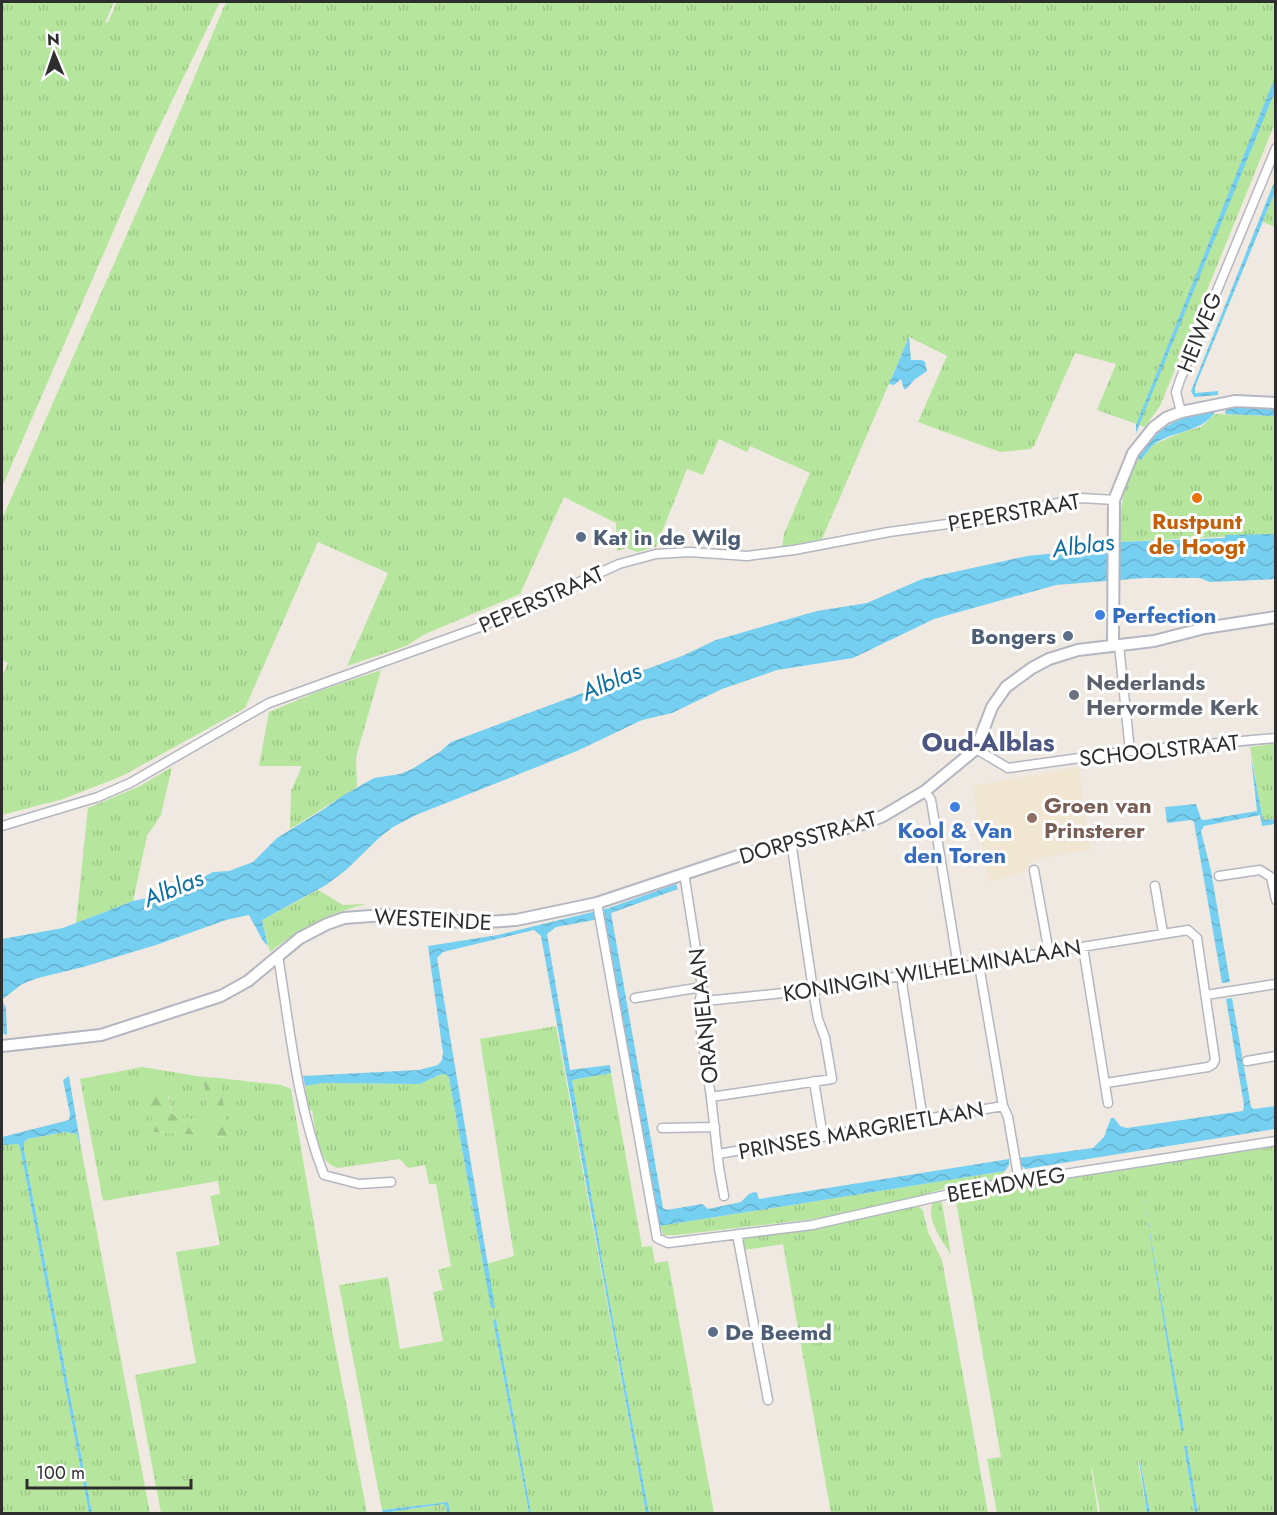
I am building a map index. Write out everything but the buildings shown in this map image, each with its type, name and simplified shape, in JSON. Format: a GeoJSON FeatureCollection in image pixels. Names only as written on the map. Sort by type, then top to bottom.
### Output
{"type":"FeatureCollection","features":[{"type":"Feature","properties":{"kind":"street","name":"HEIWEG"},"geometry":{"type":"LineString","coordinates":[[1181,412],[1176,392],[1180,380],[1275,148]]}},
{"type":"Feature","properties":{"kind":"street"},"geometry":{"type":"LineString","coordinates":[[1130,751],[1116,645],[1112,546],[1114,500],[1133,453],[1141,440],[1166,418],[1181,412],[1235,401],[1275,403]]}},
{"type":"Feature","properties":{"kind":"street","name":"PEPERSTRAAT"},"geometry":{"type":"LineString","coordinates":[[2,826],[98,797],[139,778],[269,703],[480,627],[619,564],[656,554],[690,552],[747,556],[794,550],[889,532],[984,519],[1081,498],[1114,500]]}},
{"type":"Feature","properties":{"kind":"street","name":"DORPSSTRAAT"},"geometry":{"type":"LineString","coordinates":[[597,903],[684,873],[791,841],[863,824],[884,816],[925,790],[976,749],[998,697],[1016,679],[1032,668],[1060,655],[1154,641],[1204,628],[1275,617]]}},
{"type":"Feature","properties":{"kind":"street","name":"SCHOOLSTRAAT"},"geometry":{"type":"LineString","coordinates":[[976,749],[1008,768],[1130,751],[1275,738]]}},
{"type":"Feature","properties":{"kind":"street"},"geometry":{"type":"LineString","coordinates":[[925,790],[931,800],[958,966]]}},
{"type":"Feature","properties":{"kind":"street"},"geometry":{"type":"LineString","coordinates":[[711,1097],[831,1079],[825,1038],[818,1019],[813,990],[791,841]]}},
{"type":"Feature","properties":{"kind":"street"},"geometry":{"type":"LineString","coordinates":[[1034,870],[1049,953]]}},
{"type":"Feature","properties":{"kind":"street"},"geometry":{"type":"LineString","coordinates":[[1219,876],[1260,870],[1271,877],[1275,900]]}},
{"type":"Feature","properties":{"kind":"street","name":"ORANJELAAN"},"geometry":{"type":"LineString","coordinates":[[684,873],[702,987],[698,1012],[724,1196]]}},
{"type":"Feature","properties":{"kind":"street"},"geometry":{"type":"LineString","coordinates":[[1155,886],[1163,933]]}},
{"type":"Feature","properties":{"kind":"street","name":"WESTEINDE"},"geometry":{"type":"LineString","coordinates":[[2,1046],[101,1035],[221,996],[248,981],[300,938],[344,918],[384,915],[472,923],[500,922],[597,903]]}},
{"type":"Feature","properties":{"kind":"street","name":"BEEMDWEG"},"geometry":{"type":"LineString","coordinates":[[597,903],[657,1238],[668,1243],[813,1225],[924,1199],[1019,1181],[1275,1141]]}},
{"type":"Feature","properties":{"kind":"street","name":"KONINGIN WILHELMINALAAN"},"geometry":{"type":"LineString","coordinates":[[700,1000],[813,990],[1188,930],[1197,938],[1206,995]]}},
{"type":"Feature","properties":{"kind":"street"},"geometry":{"type":"LineString","coordinates":[[1083,947],[1108,1103]]}},
{"type":"Feature","properties":{"kind":"street"},"geometry":{"type":"LineString","coordinates":[[278,956],[303,1107],[313,1146],[324,1175],[359,1184],[391,1182]]}},
{"type":"Feature","properties":{"kind":"street"},"geometry":{"type":"LineString","coordinates":[[980,965],[1003,1106],[1008,1118],[1019,1181]]}},
{"type":"Feature","properties":{"kind":"street"},"geometry":{"type":"LineString","coordinates":[[901,976],[923,1120]]}},
{"type":"Feature","properties":{"kind":"street"},"geometry":{"type":"LineString","coordinates":[[1106,1083],[1208,1067],[1213,1064],[1215,1053],[1206,995],[1275,984]]}},
{"type":"Feature","properties":{"kind":"street"},"geometry":{"type":"LineString","coordinates":[[634,999],[702,987]]}},
{"type":"Feature","properties":{"kind":"street"},"geometry":{"type":"LineString","coordinates":[[1247,1061],[1275,1056]]}},
{"type":"Feature","properties":{"kind":"street"},"geometry":{"type":"LineString","coordinates":[[814,1082],[823,1137]]}},
{"type":"Feature","properties":{"kind":"street","name":"PRINSES MARGRIETLAAN"},"geometry":{"type":"LineString","coordinates":[[718,1154],[1003,1106]]}},
{"type":"Feature","properties":{"kind":"street"},"geometry":{"type":"LineString","coordinates":[[662,1128],[715,1126]]}},
{"type":"Feature","properties":{"kind":"street"},"geometry":{"type":"LineString","coordinates":[[737,1234],[768,1400]]}},
{"type":"Feature","properties":{"kind":"shaded area","name":"Groen van Prinsterer"},"geometry":{"type":"Polygon","coordinates":[[[1078,767],[1091,849],[1031,860],[1025,872],[988,881],[973,786],[1078,767]]]}},
{"type":"Feature","properties":{"kind":"green space"},"geometry":{"type":"Polygon","coordinates":[[[2,2],[114,2],[105,23],[108,22],[117,2],[220,2],[153,140],[2,487],[2,2]]]}},
{"type":"Feature","properties":{"kind":"green space"},"geometry":{"type":"Polygon","coordinates":[[[226,2],[410,2],[409,4],[412,2],[1275,2],[1275,123],[1160,406],[1145,427],[1097,410],[1116,364],[1075,353],[1034,446],[1030,449],[1000,452],[918,422],[947,356],[909,337],[822,539],[782,547],[784,534],[810,473],[750,446],[747,452],[719,439],[703,475],[687,469],[656,547],[637,552],[626,548],[617,551],[616,523],[564,497],[520,594],[425,634],[406,646],[347,666],[388,573],[318,542],[245,708],[122,776],[63,799],[2,815],[2,676],[8,663],[2,660],[2,519],[226,2]]]}},
{"type":"Feature","properties":{"kind":"green space"},"geometry":{"type":"Polygon","coordinates":[[[1275,192],[1275,227],[1263,222],[1275,192]]]}},
{"type":"Feature","properties":{"kind":"green space"},"geometry":{"type":"Polygon","coordinates":[[[1215,414],[1275,416],[1275,534],[1117,542],[1123,496],[1135,457],[1141,460],[1153,445],[1182,432],[1201,427],[1215,414]]]}},
{"type":"Feature","properties":{"kind":"green space"},"geometry":{"type":"Polygon","coordinates":[[[381,670],[356,757],[357,787],[290,829],[291,791],[302,766],[259,766],[269,712],[319,691],[381,670]]]}},
{"type":"Feature","properties":{"kind":"green space"},"geometry":{"type":"Polygon","coordinates":[[[1275,744],[1275,819],[1263,820],[1250,747],[1275,744]]]}},
{"type":"Feature","properties":{"kind":"green space"},"geometry":{"type":"Polygon","coordinates":[[[172,767],[161,815],[147,836],[133,901],[76,923],[88,808],[140,786],[172,767]]]}},
{"type":"Feature","properties":{"kind":"green space"},"geometry":{"type":"Polygon","coordinates":[[[318,890],[343,905],[366,904],[315,922],[270,952],[262,920],[318,890]]]}},
{"type":"Feature","properties":{"kind":"green space"},"geometry":{"type":"Polygon","coordinates":[[[556,1026],[646,1513],[531,1513],[496,1319],[493,1320],[529,1513],[450,1513],[447,1502],[382,1510],[339,1285],[388,1277],[400,1349],[443,1341],[433,1292],[443,1290],[438,1270],[451,1266],[436,1184],[429,1184],[425,1165],[408,1168],[400,1159],[338,1168],[331,1165],[321,1153],[318,1145],[312,1110],[308,1110],[305,1086],[322,1083],[420,1084],[446,1074],[449,1078],[483,1265],[514,1256],[480,1039],[556,1026]]]}},
{"type":"Feature","properties":{"kind":"green space"},"geometry":{"type":"Polygon","coordinates":[[[142,1067],[203,1077],[210,1122],[178,1117],[171,1113],[168,1093],[154,1132],[228,1137],[219,1078],[281,1085],[291,1089],[332,1330],[367,1513],[161,1513],[135,1375],[196,1363],[176,1252],[220,1245],[210,1196],[220,1194],[218,1181],[103,1201],[80,1079],[142,1067]]]}},
{"type":"Feature","properties":{"kind":"green space"},"geometry":{"type":"Polygon","coordinates":[[[611,1073],[642,1247],[652,1246],[655,1263],[668,1261],[714,1513],[649,1513],[604,1271],[572,1080],[611,1073]]]}},
{"type":"Feature","properties":{"kind":"green space"},"geometry":{"type":"Polygon","coordinates":[[[203,1077],[219,1078],[229,1137],[154,1132],[145,1079],[163,1086],[168,1094],[171,1113],[178,1117],[210,1122],[203,1077]]]}},
{"type":"Feature","properties":{"kind":"green space"},"geometry":{"type":"Polygon","coordinates":[[[65,1132],[77,1134],[81,1148],[150,1513],[92,1513],[24,1150],[24,1143],[27,1139],[65,1132]]]}},
{"type":"Feature","properties":{"kind":"green space"},"geometry":{"type":"Polygon","coordinates":[[[1275,1140],[1275,1513],[1198,1513],[1187,1446],[1184,1448],[1195,1513],[1150,1513],[1140,1460],[1138,1461],[1147,1513],[1100,1513],[1091,1469],[1098,1513],[997,1513],[987,1459],[1001,1457],[955,1196],[1275,1140]],[[1143,1192],[1182,1431],[1184,1429],[1143,1192]]]}},
{"type":"Feature","properties":{"kind":"green space"},"geometry":{"type":"Polygon","coordinates":[[[12,1143],[20,1147],[89,1513],[2,1514],[2,1145],[12,1143]]]}},
{"type":"Feature","properties":{"kind":"green space"},"geometry":{"type":"Polygon","coordinates":[[[1005,1171],[1001,1177],[993,1180],[955,1186],[846,1215],[677,1235],[664,1235],[659,1226],[1005,1171]]]}},
{"type":"Feature","properties":{"kind":"green space"},"geometry":{"type":"Polygon","coordinates":[[[941,1198],[951,1255],[935,1229],[931,1214],[934,1200],[941,1198]]]}},
{"type":"Feature","properties":{"kind":"green space"},"geometry":{"type":"Polygon","coordinates":[[[916,1203],[923,1211],[928,1232],[942,1260],[988,1513],[831,1513],[783,1244],[744,1250],[743,1238],[746,1234],[851,1221],[916,1203]]]}},
{"type":"Feature","properties":{"kind":"green space"},"geometry":{"type":"Polygon","coordinates":[[[443,1504],[446,1506],[447,1513],[383,1513],[443,1504]]]}},
{"type":"Feature","properties":{"kind":"water"},"geometry":{"type":"Polygon","coordinates":[[[1275,77],[1275,91],[1136,433],[1136,425],[1275,77]]]}},
{"type":"Feature","properties":{"kind":"water"},"geometry":{"type":"Polygon","coordinates":[[[1275,180],[1275,192],[1195,387],[1195,393],[1218,391],[1218,395],[1194,397],[1191,391],[1275,180]]]}},
{"type":"Feature","properties":{"kind":"water"},"geometry":{"type":"Polygon","coordinates":[[[909,337],[911,360],[925,362],[927,371],[904,389],[901,379],[894,385],[889,384],[909,337]]]}},
{"type":"Feature","properties":{"kind":"water"},"geometry":{"type":"Polygon","coordinates":[[[1241,406],[1275,409],[1275,416],[1225,414],[1226,410],[1241,406]]]}},
{"type":"Feature","properties":{"kind":"water"},"geometry":{"type":"Polygon","coordinates":[[[1215,412],[1195,428],[1169,436],[1153,445],[1141,460],[1137,458],[1151,439],[1170,424],[1203,413],[1215,412]]]}},
{"type":"Feature","properties":{"kind":"water"},"geometry":{"type":"Polygon","coordinates":[[[1275,534],[1275,579],[1210,582],[1200,578],[1144,578],[1056,585],[934,619],[853,658],[777,670],[722,689],[672,713],[642,720],[577,751],[416,815],[393,827],[326,885],[262,920],[268,946],[249,915],[226,920],[156,945],[83,967],[38,978],[22,984],[3,999],[6,1008],[7,1035],[2,1033],[2,939],[63,928],[133,901],[175,892],[213,872],[229,871],[253,862],[277,838],[342,796],[374,778],[400,774],[412,769],[451,742],[682,656],[716,640],[817,611],[867,603],[922,579],[1027,556],[1115,547],[1117,542],[1275,534]]]}},
{"type":"Feature","properties":{"kind":"water"},"geometry":{"type":"Polygon","coordinates":[[[1251,756],[1263,820],[1275,819],[1275,824],[1262,826],[1260,815],[1204,826],[1201,831],[1211,871],[1230,982],[1222,983],[1194,822],[1191,820],[1167,823],[1165,807],[1196,804],[1201,819],[1204,820],[1257,811],[1251,756]]]}},
{"type":"Feature","properties":{"kind":"water"},"geometry":{"type":"Polygon","coordinates":[[[676,884],[678,889],[611,913],[663,1208],[667,1210],[702,1204],[708,1209],[741,1202],[754,1192],[757,1193],[759,1199],[1009,1159],[1009,1165],[1005,1171],[659,1226],[605,918],[556,927],[547,934],[570,1070],[610,1065],[611,1073],[572,1080],[604,1271],[649,1513],[646,1513],[541,936],[534,930],[443,952],[437,958],[495,1308],[491,1308],[449,1078],[446,1074],[420,1084],[322,1083],[305,1086],[303,1076],[419,1070],[438,1065],[443,1053],[428,946],[498,935],[609,908],[676,884]]]}},
{"type":"Feature","properties":{"kind":"water"},"geometry":{"type":"Polygon","coordinates":[[[1232,998],[1251,1107],[1254,1109],[1275,1106],[1275,1129],[1025,1169],[1019,1163],[1019,1158],[1093,1148],[1104,1137],[1111,1118],[1114,1118],[1120,1126],[1127,1128],[1243,1111],[1244,1105],[1226,999],[1232,998]]]}},
{"type":"Feature","properties":{"kind":"water"},"geometry":{"type":"Polygon","coordinates":[[[69,1076],[81,1148],[77,1134],[65,1132],[27,1139],[24,1143],[24,1150],[92,1513],[89,1513],[20,1147],[18,1144],[2,1145],[2,1137],[69,1120],[70,1114],[63,1080],[69,1076]]]}},
{"type":"Feature","properties":{"kind":"water"},"geometry":{"type":"Polygon","coordinates":[[[1143,1192],[1184,1429],[1183,1431],[1181,1430],[1143,1192]]]}},
{"type":"Feature","properties":{"kind":"water"},"geometry":{"type":"Polygon","coordinates":[[[496,1319],[531,1513],[529,1513],[493,1320],[496,1319]]]}},
{"type":"Feature","properties":{"kind":"water"},"geometry":{"type":"Polygon","coordinates":[[[1185,1446],[1187,1446],[1198,1513],[1195,1513],[1185,1446]]]}},
{"type":"Feature","properties":{"kind":"water"},"geometry":{"type":"Polygon","coordinates":[[[1140,1461],[1150,1513],[1147,1513],[1140,1461]]]}},
{"type":"Feature","properties":{"kind":"water"},"geometry":{"type":"Polygon","coordinates":[[[448,1502],[450,1513],[447,1513],[446,1506],[443,1504],[383,1513],[382,1510],[448,1502]]]}},
{"type":"Feature","properties":{"kind":"place","name":"Rustpunt de Hoogt"},"geometry":{"type":"Point","coordinates":[1197,498]}},
{"type":"Feature","properties":{"kind":"place","name":"Kat in de Wilg"},"geometry":{"type":"Point","coordinates":[581,537]}},
{"type":"Feature","properties":{"kind":"place","name":"Perfection"},"geometry":{"type":"Point","coordinates":[1100,615]}},
{"type":"Feature","properties":{"kind":"place","name":"Bongers"},"geometry":{"type":"Point","coordinates":[1068,636]}},
{"type":"Feature","properties":{"kind":"place","name":"Nederlands Hervormde Kerk"},"geometry":{"type":"Point","coordinates":[1074,695]}},
{"type":"Feature","properties":{"kind":"place","name":"Kool & Van den Toren"},"geometry":{"type":"Point","coordinates":[955,807]}},
{"type":"Feature","properties":{"kind":"place","name":"Groen van Prinsterer"},"geometry":{"type":"Point","coordinates":[1032,818]}},
{"type":"Feature","properties":{"kind":"place","name":"De Beemd"},"geometry":{"type":"Point","coordinates":[713,1332]}},
{"type":"Feature","properties":{"kind":"district","name":"Oud-Alblas"},"geometry":{"type":"Point","coordinates":[988,742]}},
{"type":"Feature","properties":{"kind":"water label","name":"Alblas"},"geometry":{"type":"Point","coordinates":[1083,545]}},
{"type":"Feature","properties":{"kind":"water label","name":"Alblas"},"geometry":{"type":"Point","coordinates":[611,681]}},
{"type":"Feature","properties":{"kind":"water label","name":"Alblas"},"geometry":{"type":"Point","coordinates":[173,888]}}]}
